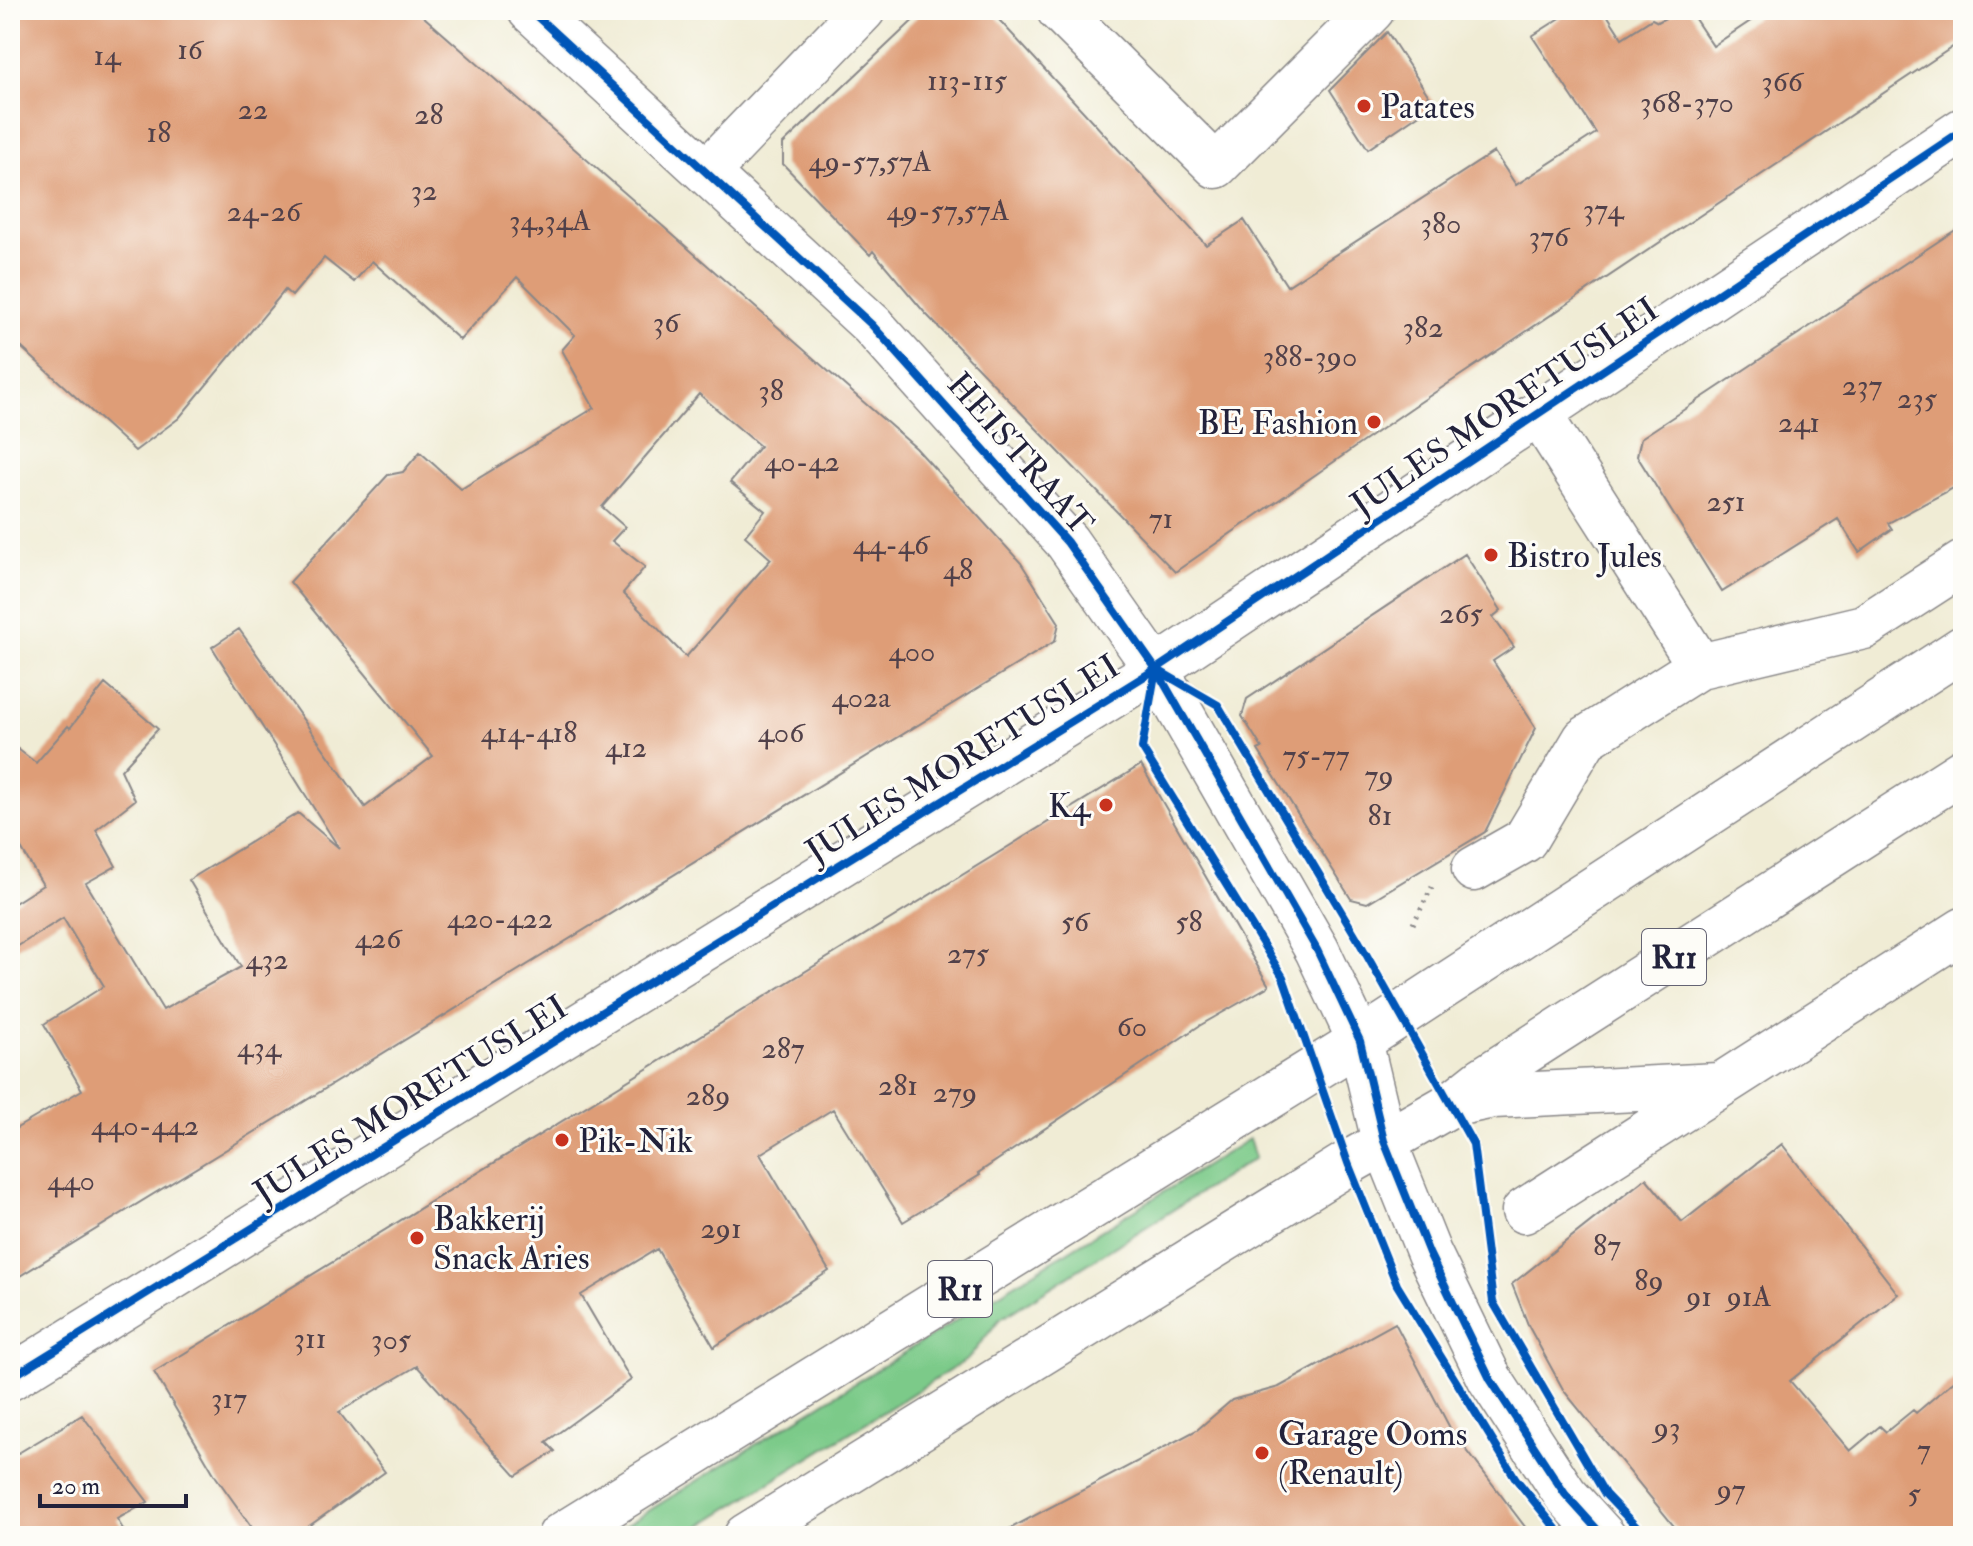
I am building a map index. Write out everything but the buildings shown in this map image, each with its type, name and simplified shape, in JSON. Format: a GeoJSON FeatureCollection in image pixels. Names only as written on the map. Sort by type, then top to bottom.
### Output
{"type":"FeatureCollection","features":[{"type":"Feature","properties":{"kind":"main road","name":"HEISTRAAT"},"geometry":{"type":"LineString","coordinates":[[530,10],[872,325],[1067,542],[1156,669],[1317,950],[1360,1041],[1384,1141],[1410,1213],[1490,1379],[1565,1494],[1603,1536]]}},
{"type":"Feature","properties":{"kind":"main road"},"geometry":{"type":"LineString","coordinates":[[707,172],[863,10]]}},
{"type":"Feature","properties":{"kind":"main road"},"geometry":{"type":"LineString","coordinates":[[1059,10],[1216,166],[1372,10]]}},
{"type":"Feature","properties":{"kind":"main road","name":"JULES MORETUSLEI"},"geometry":{"type":"LineString","coordinates":[[10,1378],[1156,669],[1963,130]]}},
{"type":"Feature","properties":{"kind":"main road","name":"JULES MORETUSLEI"},"geometry":{"type":"LineString","coordinates":[[1539,414],[1700,666]]}},
{"type":"Feature","properties":{"kind":"main road"},"geometry":{"type":"LineString","coordinates":[[1474,869],[1525,840],[1585,739],[1700,666],[1864,627],[1963,563]]}},
{"type":"Feature","properties":{"kind":"main road","name":"R11"},"geometry":{"type":"LineString","coordinates":[[560,1536],[1360,1041],[1963,648]]}},
{"type":"Feature","properties":{"kind":"main road","name":"R11"},"geometry":{"type":"LineString","coordinates":[[746,1536],[1384,1141],[1450,1105],[1483,1079],[1963,771]]}},
{"type":"Feature","properties":{"kind":"main road"},"geometry":{"type":"LineString","coordinates":[[1524,1211],[1963,930]]}},
{"type":"Feature","properties":{"kind":"main road"},"geometry":{"type":"LineString","coordinates":[[1450,1105],[1493,1096],[1721,1084]]}},
{"type":"Feature","properties":{"kind":"green space"},"geometry":{"type":"Polygon","coordinates":[[[1249,1139],[1255,1158],[999,1320],[968,1359],[684,1536],[608,1536],[1249,1139]]]}},
{"type":"Feature","properties":{"kind":"cycle path"},"geometry":{"type":"LineString","coordinates":[[530,10],[872,325],[1067,542],[1156,669],[1317,950],[1360,1041],[1384,1141],[1429,1253],[1490,1379],[1565,1494],[1603,1536]]}},
{"type":"Feature","properties":{"kind":"cycle path"},"geometry":{"type":"LineString","coordinates":[[10,1378],[1156,669],[1963,130]]}},
{"type":"Feature","properties":{"kind":"cycle path"},"geometry":{"type":"LineString","coordinates":[[1156,669],[1218,705],[1357,938],[1473,1144],[1493,1302],[1605,1494],[1645,1536]]}},
{"type":"Feature","properties":{"kind":"cycle path"},"geometry":{"type":"LineString","coordinates":[[1156,669],[1142,748],[1283,977],[1348,1163],[1397,1285],[1516,1479],[1562,1536]]}},
{"type":"Feature","properties":{"kind":"place","name":"Patates"},"geometry":{"type":"Point","coordinates":[1364,106]}},
{"type":"Feature","properties":{"kind":"place","name":"BE Fashion"},"geometry":{"type":"Point","coordinates":[1374,422]}},
{"type":"Feature","properties":{"kind":"place","name":"Bistro Jules"},"geometry":{"type":"Point","coordinates":[1491,555]}},
{"type":"Feature","properties":{"kind":"place","name":"K4"},"geometry":{"type":"Point","coordinates":[1106,805]}},
{"type":"Feature","properties":{"kind":"place","name":"Pik-Nik"},"geometry":{"type":"Point","coordinates":[562,1140]}},
{"type":"Feature","properties":{"kind":"place","name":"Bakkerij Snack Aries"},"geometry":{"type":"Point","coordinates":[417,1238]}},
{"type":"Feature","properties":{"kind":"place","name":"Garage Ooms (Renault)"},"geometry":{"type":"Point","coordinates":[1262,1453]}}]}
